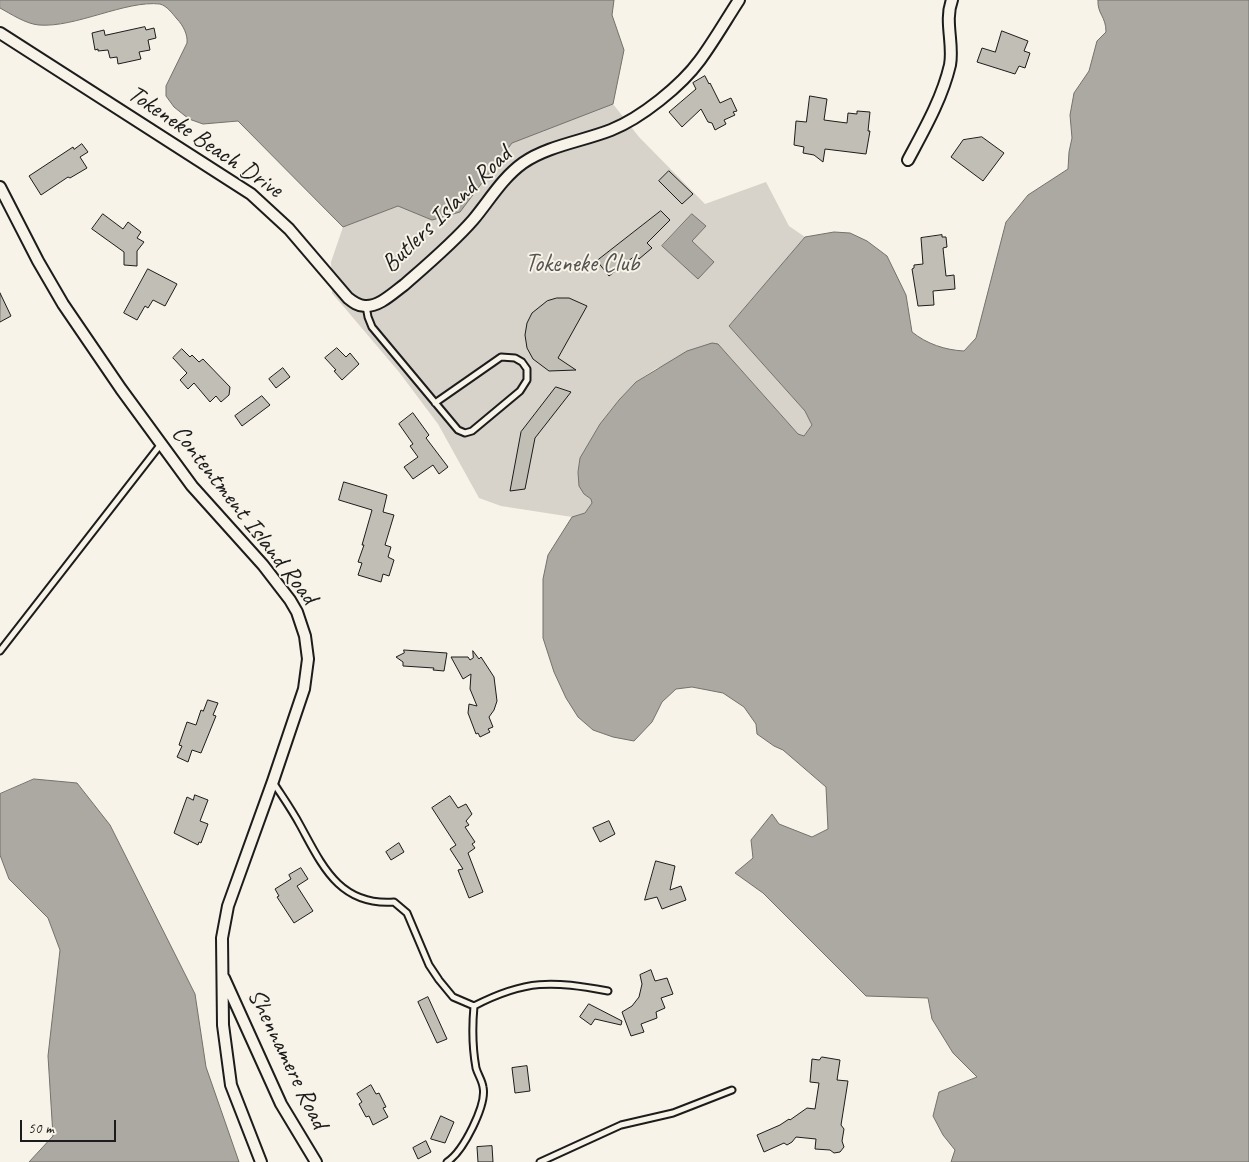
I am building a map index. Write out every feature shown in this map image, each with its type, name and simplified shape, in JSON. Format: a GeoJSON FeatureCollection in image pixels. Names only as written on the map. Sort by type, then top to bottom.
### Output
{"type":"FeatureCollection","features":[{"type":"Feature","properties":{"kind":"street","name":"Butlers Island Road"},"geometry":{"type":"LineString","coordinates":[[366,306],[379,303],[397,290],[447,247],[474,218],[503,182],[524,162],[542,153],[620,126],[659,100],[699,62],[739,0]]}},
{"type":"Feature","properties":{"kind":"street"},"geometry":{"type":"LineString","coordinates":[[908,160],[936,105],[950,64],[949,17],[952,0]]}},
{"type":"Feature","properties":{"kind":"street","name":"Tokeneke Beach Drive"},"geometry":{"type":"LineString","coordinates":[[0,34],[250,194],[276,215],[294,234],[348,298],[358,305],[366,306]]}},
{"type":"Feature","properties":{"kind":"street","name":"Contentment Island Road"},"geometry":{"type":"LineString","coordinates":[[0,186],[38,261],[63,304],[192,486],[263,565],[290,600],[302,625],[308,653],[304,688],[273,782],[228,906],[222,938],[223,1024],[231,1085],[261,1162]]}},
{"type":"Feature","properties":{"kind":"street","name":"Shennamere Road"},"geometry":{"type":"LineString","coordinates":[[222,973],[281,1104],[316,1162]]}},
{"type":"Feature","properties":{"kind":"lane"},"geometry":{"type":"LineString","coordinates":[[366,306],[372,327],[436,404],[458,430],[465,433],[472,431],[520,391],[527,380],[527,369],[522,362],[515,358],[501,357],[436,404]]}},
{"type":"Feature","properties":{"kind":"lane"},"geometry":{"type":"LineString","coordinates":[[0,651],[162,444]]}},
{"type":"Feature","properties":{"kind":"lane"},"geometry":{"type":"LineString","coordinates":[[273,782],[325,869],[341,886],[358,898],[374,902],[394,902],[408,913],[429,964],[439,980],[453,996],[474,1006]]}},
{"type":"Feature","properties":{"kind":"lane"},"geometry":{"type":"LineString","coordinates":[[474,1006],[512,989],[540,983],[560,983],[608,991]]}},
{"type":"Feature","properties":{"kind":"lane"},"geometry":{"type":"LineString","coordinates":[[447,1162],[451,1160],[466,1138],[480,1112],[483,1088],[477,1070],[471,1035],[474,1006]]}},
{"type":"Feature","properties":{"kind":"lane"},"geometry":{"type":"LineString","coordinates":[[540,1162],[621,1125],[673,1113],[732,1090]]}},
{"type":"Feature","properties":{"kind":"green space","name":"Tokeneke Club"},"geometry":{"type":"Polygon","coordinates":[[[613,104],[639,137],[705,204],[766,182],[789,226],[805,237],[729,326],[805,411],[812,425],[804,436],[798,434],[718,344],[655,369],[636,382],[600,424],[580,458],[578,472],[584,494],[591,499],[592,503],[585,513],[572,517],[501,506],[479,498],[438,424],[399,372],[332,293],[331,262],[343,227],[398,206],[432,220],[460,212],[512,143],[613,104]]]}},
{"type":"Feature","properties":{"kind":"shaded area"},"geometry":{"type":"Polygon","coordinates":[[[0,0],[614,0],[612,15],[624,50],[613,104],[512,143],[460,212],[432,220],[398,206],[343,227],[238,121],[203,124],[189,119],[174,107],[166,96],[166,86],[187,40],[186,33],[181,24],[165,6],[147,4],[132,6],[68,22],[39,25],[24,21],[0,8],[0,0]]]}},
{"type":"Feature","properties":{"kind":"shaded area"},"geometry":{"type":"Polygon","coordinates":[[[1098,0],[1249,0],[1249,1162],[951,1162],[955,1150],[943,1135],[933,1116],[939,1092],[977,1077],[953,1053],[932,1019],[928,998],[866,996],[763,893],[735,873],[753,858],[751,840],[772,814],[779,824],[812,837],[828,829],[826,787],[783,750],[757,734],[756,724],[744,707],[723,693],[692,687],[676,689],[662,702],[652,722],[634,741],[613,737],[593,730],[578,717],[566,698],[554,672],[543,638],[543,579],[548,555],[572,517],[585,513],[592,503],[591,499],[584,494],[579,486],[580,458],[600,424],[636,382],[687,351],[712,343],[718,344],[798,434],[804,436],[812,425],[805,411],[729,326],[805,237],[834,232],[850,233],[867,241],[887,256],[906,295],[912,332],[924,340],[943,348],[964,351],[976,338],[1006,222],[1028,195],[1068,169],[1072,138],[1070,115],[1074,93],[1089,71],[1097,41],[1106,32],[1098,0]]]}},
{"type":"Feature","properties":{"kind":"shaded area"},"geometry":{"type":"Polygon","coordinates":[[[692,214],[706,226],[692,241],[714,262],[698,279],[662,246],[692,214]]]}},
{"type":"Feature","properties":{"kind":"shaded area"},"geometry":{"type":"Polygon","coordinates":[[[34,779],[77,783],[110,825],[195,994],[206,1067],[239,1162],[29,1162],[53,1136],[48,1056],[60,950],[48,918],[9,879],[0,855],[0,794],[34,779]]]}},
{"type":"Feature","properties":{"kind":"building"},"geometry":{"type":"Polygon","coordinates":[[[145,27],[146,30],[154,28],[156,38],[148,40],[150,50],[139,52],[141,59],[118,64],[117,57],[110,58],[108,50],[95,50],[92,33],[104,30],[105,35],[145,27]]]}},
{"type":"Feature","properties":{"kind":"building"},"geometry":{"type":"Polygon","coordinates":[[[1002,31],[1028,41],[1024,51],[1030,53],[1025,68],[1019,66],[1015,74],[977,62],[982,48],[995,52],[1002,31]]]}},
{"type":"Feature","properties":{"kind":"building"},"geometry":{"type":"Polygon","coordinates":[[[705,76],[720,103],[731,98],[737,111],[733,112],[735,115],[724,120],[726,124],[715,130],[701,109],[682,127],[669,112],[696,89],[693,83],[705,76]]]}},
{"type":"Feature","properties":{"kind":"building"},"geometry":{"type":"Polygon","coordinates":[[[810,96],[827,99],[824,120],[847,123],[848,113],[857,114],[857,111],[870,112],[868,131],[870,131],[866,154],[825,149],[823,162],[814,155],[803,153],[804,147],[794,145],[796,121],[806,122],[810,96]]]}},
{"type":"Feature","properties":{"kind":"building"},"geometry":{"type":"Polygon","coordinates":[[[982,137],[1004,153],[983,181],[951,157],[963,140],[982,137]]]}},
{"type":"Feature","properties":{"kind":"building"},"geometry":{"type":"Polygon","coordinates":[[[82,144],[88,152],[80,157],[87,168],[70,178],[68,177],[41,195],[29,176],[73,147],[74,149],[82,144]]]}},
{"type":"Feature","properties":{"kind":"building"},"geometry":{"type":"Polygon","coordinates":[[[669,171],[693,194],[682,204],[659,181],[669,171]]]}},
{"type":"Feature","properties":{"kind":"building"},"geometry":{"type":"Polygon","coordinates":[[[661,211],[670,220],[647,243],[652,248],[639,259],[636,255],[609,276],[597,261],[661,211]]]}},
{"type":"Feature","properties":{"kind":"building"},"geometry":{"type":"Polygon","coordinates":[[[103,214],[123,229],[128,222],[141,232],[137,238],[144,242],[137,251],[137,266],[124,265],[124,252],[92,229],[103,214]]]}},
{"type":"Feature","properties":{"kind":"building"},"geometry":{"type":"Polygon","coordinates":[[[942,235],[942,237],[946,237],[947,247],[943,248],[946,276],[954,275],[955,289],[933,291],[934,305],[918,306],[912,269],[914,265],[923,264],[921,238],[942,235]]]}},
{"type":"Feature","properties":{"kind":"building"},"geometry":{"type":"Polygon","coordinates":[[[148,269],[177,284],[165,306],[153,300],[148,308],[145,306],[137,320],[124,313],[148,269]]]}},
{"type":"Feature","properties":{"kind":"building"},"geometry":{"type":"Polygon","coordinates":[[[0,293],[11,316],[0,322],[0,293]]]}},
{"type":"Feature","properties":{"kind":"building"},"geometry":{"type":"Polygon","coordinates":[[[557,298],[569,298],[587,306],[558,358],[576,370],[549,371],[533,359],[527,348],[525,335],[527,323],[532,313],[547,301],[557,298]]]}},
{"type":"Feature","properties":{"kind":"building"},"geometry":{"type":"Polygon","coordinates":[[[337,348],[346,357],[350,353],[359,364],[342,380],[325,358],[337,348]]]}},
{"type":"Feature","properties":{"kind":"building"},"geometry":{"type":"Polygon","coordinates":[[[182,349],[199,362],[203,359],[230,387],[229,395],[221,402],[216,396],[210,402],[194,383],[188,389],[180,380],[187,373],[173,358],[182,349]]]}},
{"type":"Feature","properties":{"kind":"building"},"geometry":{"type":"Polygon","coordinates":[[[283,368],[290,377],[276,388],[269,379],[283,368]]]}},
{"type":"Feature","properties":{"kind":"building"},"geometry":{"type":"Polygon","coordinates":[[[556,387],[571,392],[535,438],[525,489],[510,491],[521,432],[556,387]]]}},
{"type":"Feature","properties":{"kind":"building"},"geometry":{"type":"Polygon","coordinates":[[[262,396],[270,405],[242,426],[235,416],[262,396]]]}},
{"type":"Feature","properties":{"kind":"building"},"geometry":{"type":"Polygon","coordinates":[[[413,413],[429,435],[426,438],[448,467],[439,474],[433,465],[413,479],[404,467],[418,457],[410,446],[413,444],[399,424],[413,413]]]}},
{"type":"Feature","properties":{"kind":"building"},"geometry":{"type":"Polygon","coordinates":[[[344,482],[387,495],[383,512],[394,515],[385,545],[391,547],[388,557],[394,560],[389,576],[383,574],[381,582],[358,575],[362,563],[358,562],[372,510],[339,500],[344,482]]]}},
{"type":"Feature","properties":{"kind":"building"},"geometry":{"type":"Polygon","coordinates":[[[404,650],[447,653],[444,671],[433,670],[434,668],[403,666],[403,662],[396,657],[404,653],[404,650]]]}},
{"type":"Feature","properties":{"kind":"building"},"geometry":{"type":"Polygon","coordinates":[[[473,651],[479,659],[481,657],[494,677],[497,701],[489,717],[493,727],[488,729],[490,732],[480,737],[478,733],[476,734],[468,713],[469,704],[477,706],[470,689],[471,674],[463,679],[451,657],[468,657],[470,660],[473,658],[473,651]]]}},
{"type":"Feature","properties":{"kind":"building"},"geometry":{"type":"Polygon","coordinates":[[[208,700],[218,703],[213,715],[216,716],[201,753],[192,750],[188,762],[177,757],[182,746],[179,745],[187,722],[196,725],[201,710],[203,711],[208,700]]]}},
{"type":"Feature","properties":{"kind":"building"},"geometry":{"type":"Polygon","coordinates":[[[195,795],[208,800],[200,821],[208,824],[201,843],[199,842],[198,845],[174,833],[187,797],[193,800],[195,795]]]}},
{"type":"Feature","properties":{"kind":"building"},"geometry":{"type":"Polygon","coordinates":[[[450,796],[458,808],[466,804],[472,814],[466,821],[469,825],[465,827],[475,842],[472,844],[475,848],[468,853],[483,892],[469,898],[458,870],[463,869],[450,849],[456,845],[432,808],[450,796]]]}},
{"type":"Feature","properties":{"kind":"building"},"geometry":{"type":"Polygon","coordinates":[[[609,821],[615,834],[600,842],[593,828],[609,821]]]}},
{"type":"Feature","properties":{"kind":"building"},"geometry":{"type":"Polygon","coordinates":[[[399,843],[404,852],[391,860],[386,852],[399,843]]]}},
{"type":"Feature","properties":{"kind":"building"},"geometry":{"type":"Polygon","coordinates":[[[656,861],[675,866],[670,890],[681,886],[686,900],[662,909],[657,897],[645,900],[656,861]]]}},
{"type":"Feature","properties":{"kind":"building"},"geometry":{"type":"Polygon","coordinates":[[[301,868],[308,879],[297,886],[313,911],[294,923],[277,897],[279,896],[275,889],[291,879],[289,875],[301,868]]]}},
{"type":"Feature","properties":{"kind":"building"},"geometry":{"type":"Polygon","coordinates":[[[651,970],[655,981],[667,978],[673,994],[661,998],[665,1008],[656,1012],[657,1018],[641,1024],[644,1032],[631,1036],[622,1012],[632,1006],[639,997],[642,984],[640,975],[651,970]]]}},
{"type":"Feature","properties":{"kind":"building"},"geometry":{"type":"Polygon","coordinates":[[[428,997],[447,1039],[437,1043],[418,1002],[428,997]]]}},
{"type":"Feature","properties":{"kind":"building"},"geometry":{"type":"Polygon","coordinates":[[[589,1004],[622,1021],[621,1025],[595,1019],[591,1025],[580,1017],[589,1004]]]}},
{"type":"Feature","properties":{"kind":"building"},"geometry":{"type":"Polygon","coordinates":[[[822,1057],[840,1060],[837,1080],[848,1081],[841,1125],[844,1129],[842,1141],[844,1147],[840,1152],[834,1153],[830,1150],[815,1149],[816,1139],[796,1137],[787,1145],[784,1143],[764,1152],[757,1135],[790,1120],[807,1108],[815,1109],[819,1083],[810,1082],[812,1059],[819,1060],[822,1057]]]}},
{"type":"Feature","properties":{"kind":"building"},"geometry":{"type":"Polygon","coordinates":[[[527,1066],[530,1091],[515,1093],[512,1068],[527,1066]]]}},
{"type":"Feature","properties":{"kind":"building"},"geometry":{"type":"Polygon","coordinates":[[[371,1085],[376,1094],[379,1093],[386,1107],[383,1108],[388,1117],[373,1125],[369,1116],[366,1117],[359,1104],[362,1102],[357,1094],[371,1085]]]}},
{"type":"Feature","properties":{"kind":"building"},"geometry":{"type":"Polygon","coordinates":[[[441,1116],[454,1122],[445,1143],[431,1139],[441,1116]]]}},
{"type":"Feature","properties":{"kind":"building"},"geometry":{"type":"Polygon","coordinates":[[[426,1141],[431,1152],[418,1159],[413,1148],[426,1141]]]}},
{"type":"Feature","properties":{"kind":"building"},"geometry":{"type":"Polygon","coordinates":[[[492,1146],[493,1162],[478,1162],[477,1147],[492,1146]]]}}]}
